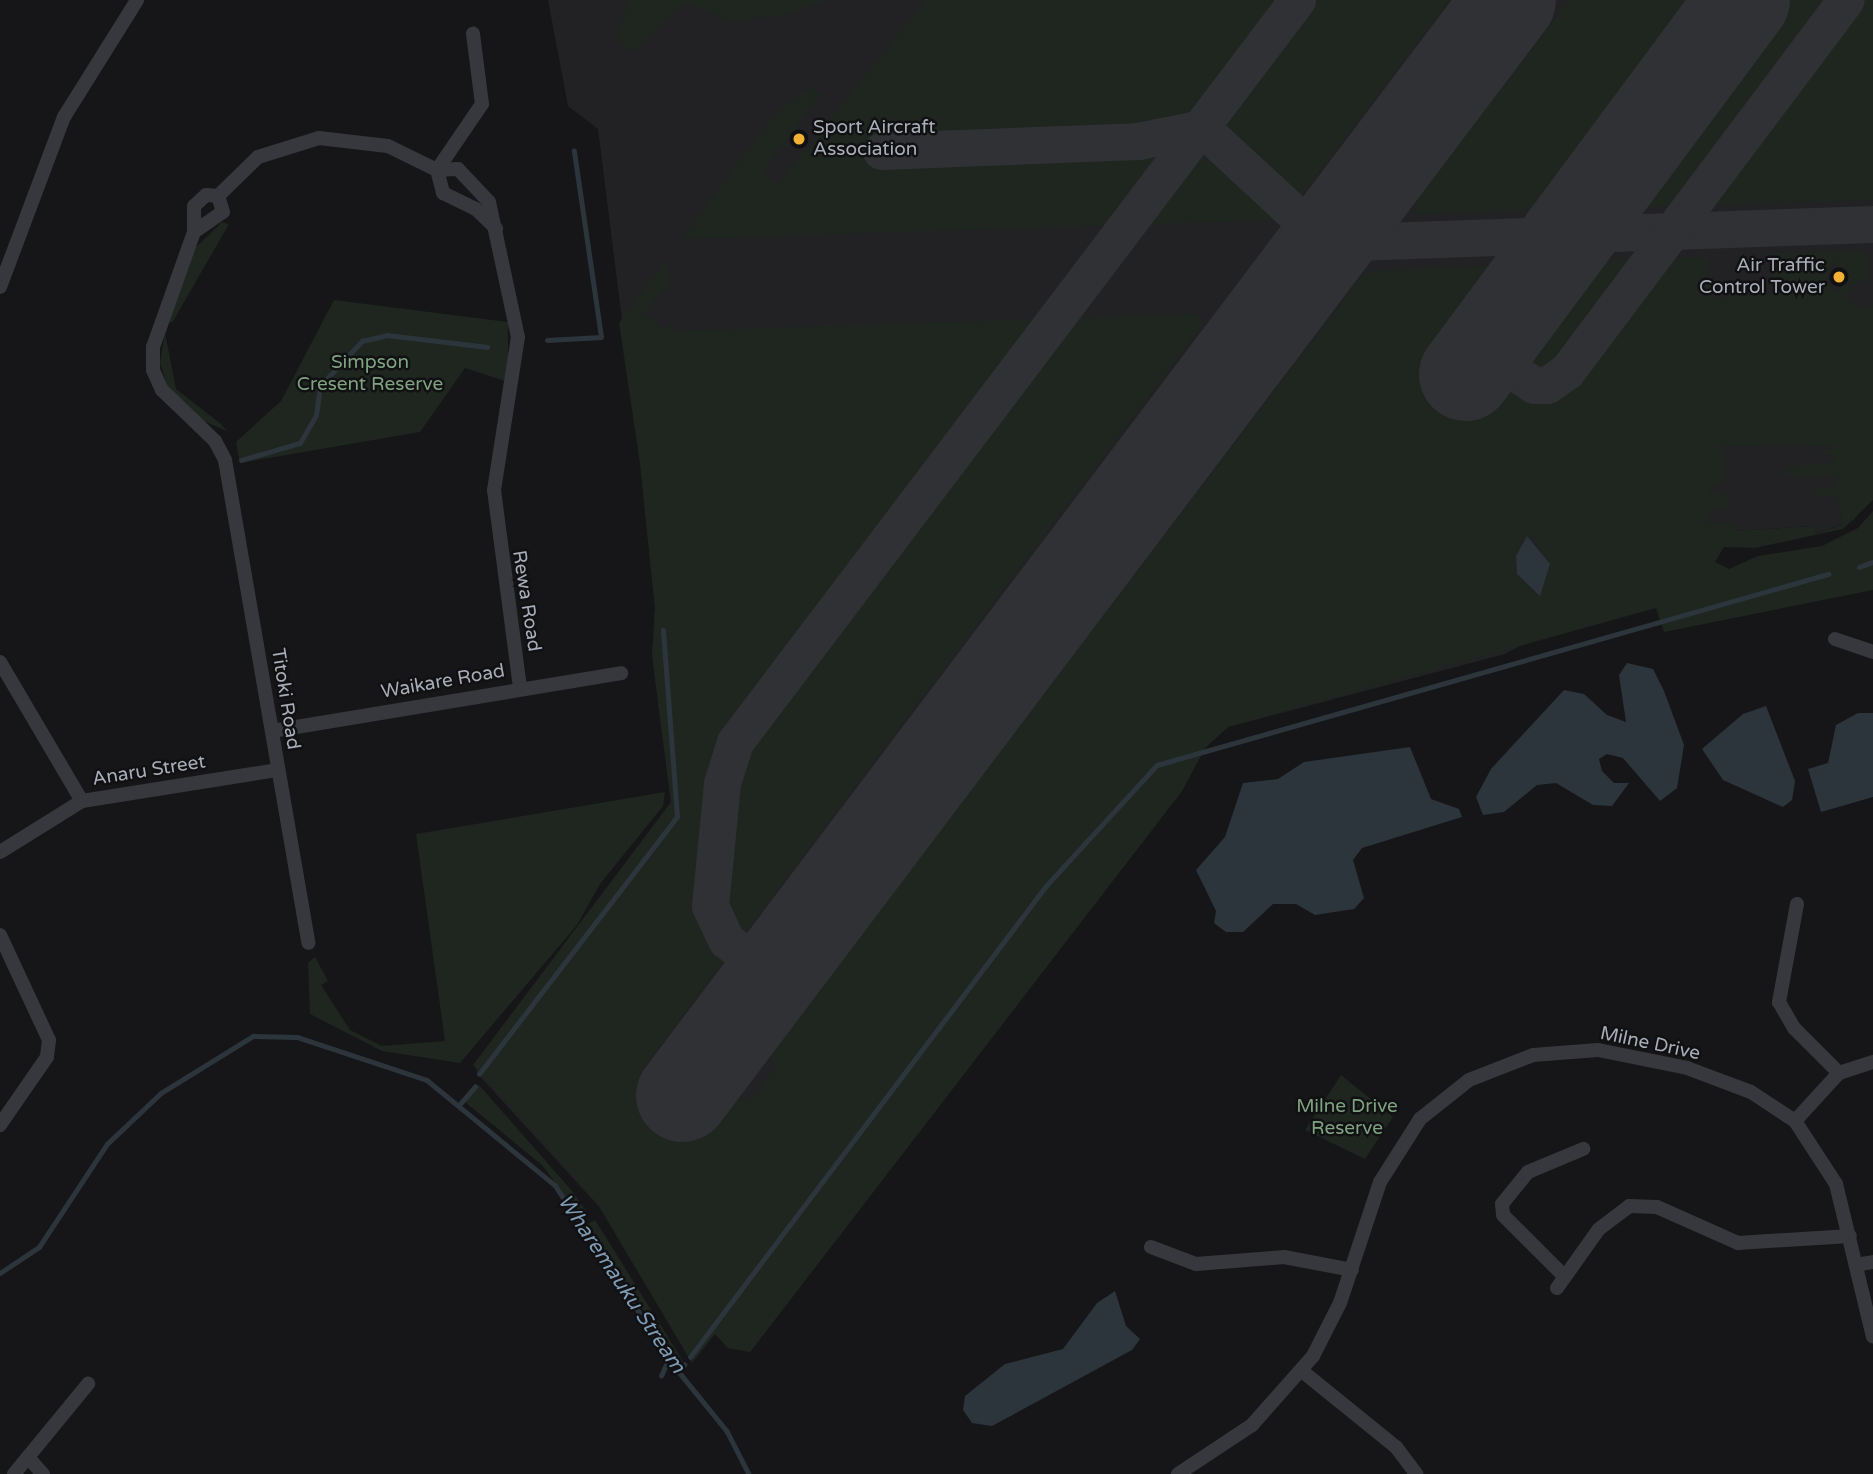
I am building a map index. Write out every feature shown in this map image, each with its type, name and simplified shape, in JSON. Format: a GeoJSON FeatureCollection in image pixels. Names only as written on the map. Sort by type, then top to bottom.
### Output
{"type":"FeatureCollection","features":[{"type":"Feature","properties":{"kind":"street"},"geometry":{"type":"LineString","coordinates":[[0,287],[64,117],[137,0]]}},
{"type":"Feature","properties":{"kind":"street"},"geometry":{"type":"LineString","coordinates":[[473,34],[482,104],[437,170],[443,193],[485,215],[501,239]]}},
{"type":"Feature","properties":{"kind":"street","name":"Rewa Road"},"geometry":{"type":"LineString","coordinates":[[218,196],[258,157],[319,138],[396,148],[437,170],[458,169],[481,189],[501,239],[519,349],[494,478],[495,519],[520,688]]}},
{"type":"Feature","properties":{"kind":"street"},"geometry":{"type":"LineString","coordinates":[[206,194],[218,196],[223,212],[194,232],[194,206],[206,194]]}},
{"type":"Feature","properties":{"kind":"street","name":"Titoki Road"},"geometry":{"type":"LineString","coordinates":[[194,232],[153,347],[153,370],[162,390],[215,440],[225,460],[308,943]]}},
{"type":"Feature","properties":{"kind":"street"},"geometry":{"type":"LineString","coordinates":[[1835,639],[1873,652]]}},
{"type":"Feature","properties":{"kind":"street"},"geometry":{"type":"LineString","coordinates":[[0,662],[82,801]]}},
{"type":"Feature","properties":{"kind":"street","name":"Waikare Road"},"geometry":{"type":"LineString","coordinates":[[272,731],[621,673]]}},
{"type":"Feature","properties":{"kind":"street","name":"Anaru Street"},"geometry":{"type":"LineString","coordinates":[[0,852],[82,801],[277,770]]}},
{"type":"Feature","properties":{"kind":"street"},"geometry":{"type":"LineString","coordinates":[[1797,904],[1779,1002],[1794,1028],[1839,1073]]}},
{"type":"Feature","properties":{"kind":"street"},"geometry":{"type":"LineString","coordinates":[[0,935],[49,1040],[47,1057],[0,1125]]}},
{"type":"Feature","properties":{"kind":"street","name":"Milne Drive"},"geometry":{"type":"LineString","coordinates":[[1178,1474],[1252,1425],[1302,1371],[1352,1270],[1380,1182],[1406,1137],[1452,1090],[1517,1059],[1598,1050],[1687,1068],[1751,1092],[1795,1121],[1836,1184],[1873,1337]]}},
{"type":"Feature","properties":{"kind":"street"},"geometry":{"type":"LineString","coordinates":[[1795,1121],[1839,1073],[1873,1062]]}},
{"type":"Feature","properties":{"kind":"street"},"geometry":{"type":"LineString","coordinates":[[1583,1149],[1528,1172],[1502,1204],[1503,1215],[1560,1282],[1599,1229],[1629,1206],[1657,1207],[1738,1243],[1850,1236]]}},
{"type":"Feature","properties":{"kind":"street"},"geometry":{"type":"LineString","coordinates":[[1151,1247],[1186,1263],[1284,1258],[1352,1270]]}},
{"type":"Feature","properties":{"kind":"street"},"geometry":{"type":"LineString","coordinates":[[1856,1265],[1873,1262]]}},
{"type":"Feature","properties":{"kind":"street"},"geometry":{"type":"LineString","coordinates":[[1302,1371],[1396,1447],[1416,1474]]}},
{"type":"Feature","properties":{"kind":"street"},"geometry":{"type":"LineString","coordinates":[[14,1474],[88,1384]]}},
{"type":"Feature","properties":{"kind":"street"},"geometry":{"type":"LineString","coordinates":[[28,1457],[43,1474]]}},
{"type":"Feature","properties":{"kind":"shaded area"},"geometry":{"type":"Polygon","coordinates":[[[548,0],[1873,0],[1873,493],[1854,520],[1814,534],[1814,526],[1734,531],[1505,654],[1228,727],[1205,748],[1182,791],[750,1352],[728,1348],[476,1072],[672,810],[652,655],[655,608],[640,463],[598,129],[568,106],[548,0]]]}},
{"type":"Feature","properties":{"kind":"shaded area"},"geometry":{"type":"Polygon","coordinates":[[[1527,536],[1550,564],[1540,596],[1517,574],[1516,556],[1527,536]]]}},
{"type":"Feature","properties":{"kind":"shaded area"},"geometry":{"type":"Polygon","coordinates":[[[1627,663],[1653,669],[1664,691],[1684,745],[1677,788],[1660,801],[1623,758],[1607,754],[1599,759],[1602,771],[1614,783],[1629,783],[1612,806],[1593,805],[1556,783],[1537,785],[1504,812],[1483,815],[1476,797],[1491,769],[1564,690],[1584,694],[1607,715],[1626,722],[1619,675],[1627,663]]]}},
{"type":"Feature","properties":{"kind":"shaded area"},"geometry":{"type":"Polygon","coordinates":[[[1766,706],[1795,781],[1792,800],[1783,807],[1723,780],[1702,749],[1743,714],[1766,706]]]}},
{"type":"Feature","properties":{"kind":"shaded area"},"geometry":{"type":"Polygon","coordinates":[[[1858,713],[1873,713],[1873,797],[1821,812],[1808,769],[1828,763],[1836,725],[1858,713]]]}},
{"type":"Feature","properties":{"kind":"shaded area"},"geometry":{"type":"Polygon","coordinates":[[[1410,747],[1431,799],[1459,809],[1462,817],[1362,848],[1353,860],[1364,898],[1354,909],[1315,915],[1296,904],[1273,904],[1243,932],[1226,932],[1214,923],[1216,911],[1196,870],[1225,837],[1243,783],[1278,779],[1304,762],[1410,747]]]}},
{"type":"Feature","properties":{"kind":"shaded area"},"geometry":{"type":"Polygon","coordinates":[[[1115,1291],[1126,1326],[1140,1339],[1132,1350],[992,1426],[972,1423],[963,1410],[965,1396],[1005,1364],[1063,1349],[1097,1303],[1115,1291]]]}},
{"type":"Feature","properties":{"kind":"green space"},"geometry":{"type":"Polygon","coordinates":[[[629,0],[831,0],[784,15],[730,21],[685,2],[634,53],[616,40],[629,0]]]}},
{"type":"Feature","properties":{"kind":"green space"},"geometry":{"type":"Polygon","coordinates":[[[926,0],[1450,0],[1282,220],[682,239],[775,113],[810,87],[820,94],[762,172],[778,184],[926,0]]]}},
{"type":"Feature","properties":{"kind":"green space"},"geometry":{"type":"Polygon","coordinates":[[[1569,0],[1873,0],[1873,200],[1417,214],[1414,204],[1569,0]]]}},
{"type":"Feature","properties":{"kind":"green space"},"geometry":{"type":"Polygon","coordinates":[[[222,222],[229,224],[172,323],[166,320],[196,247],[222,222]]]}},
{"type":"Feature","properties":{"kind":"green space"},"geometry":{"type":"Polygon","coordinates":[[[1868,251],[1870,285],[1859,278],[1855,285],[1846,280],[1850,273],[1832,261],[1826,283],[1836,292],[1844,283],[1853,288],[1846,299],[1865,310],[1873,304],[1873,500],[1843,529],[1755,548],[1724,547],[1715,562],[1729,569],[1758,556],[1822,546],[1858,528],[1873,511],[1873,590],[1664,632],[1656,608],[1228,727],[1205,748],[1182,791],[750,1352],[728,1348],[715,1334],[692,1363],[597,1203],[473,1065],[671,802],[652,655],[655,608],[640,463],[619,323],[667,258],[670,292],[664,287],[644,313],[666,330],[672,323],[673,331],[1194,314],[1204,322],[642,1070],[716,1127],[738,1096],[749,1104],[776,1067],[769,1055],[1366,271],[1707,257],[1709,298],[1772,294],[1769,253],[1868,251]],[[1723,446],[1726,484],[1709,486],[1710,494],[1727,493],[1729,507],[1708,512],[1709,523],[1733,522],[1734,531],[1814,526],[1815,534],[1843,524],[1837,496],[1814,496],[1817,488],[1836,487],[1836,476],[1786,476],[1785,466],[1836,462],[1829,454],[1810,455],[1835,447],[1723,446]],[[1533,536],[1521,543],[1515,565],[1522,583],[1540,596],[1549,566],[1533,536]]]}},
{"type":"Feature","properties":{"kind":"green space","name":"Simpson Cresent Reserve"},"geometry":{"type":"Polygon","coordinates":[[[334,300],[508,322],[508,382],[465,368],[420,432],[240,463],[236,442],[281,401],[334,300]]]}},
{"type":"Feature","properties":{"kind":"green space"},"geometry":{"type":"Polygon","coordinates":[[[165,333],[176,389],[227,431],[199,419],[169,390],[160,363],[165,333]]]}},
{"type":"Feature","properties":{"kind":"green space"},"geometry":{"type":"Polygon","coordinates":[[[665,792],[663,806],[600,884],[577,925],[460,1063],[382,1051],[310,1014],[308,963],[315,957],[328,981],[321,985],[350,1030],[382,1046],[445,1041],[416,834],[665,792]]]}},
{"type":"Feature","properties":{"kind":"green space","name":"Milne Drive Reserve"},"geometry":{"type":"Polygon","coordinates":[[[1341,1075],[1393,1117],[1365,1159],[1305,1130],[1341,1075]]]}},
{"type":"Feature","properties":{"kind":"green space"},"geometry":{"type":"Polygon","coordinates":[[[479,1085],[573,1192],[588,1214],[582,1219],[542,1165],[465,1102],[479,1085]]]}},
{"type":"Feature","properties":{"kind":"green space"},"geometry":{"type":"Polygon","coordinates":[[[595,1220],[683,1361],[680,1365],[586,1225],[595,1220]]]}},
{"type":"Feature","properties":{"kind":"waterway"},"geometry":{"type":"LineString","coordinates":[[547,340],[601,337],[574,151]]}},
{"type":"Feature","properties":{"kind":"waterway"},"geometry":{"type":"LineString","coordinates":[[241,460],[300,443],[316,415],[320,386],[362,341],[387,335],[487,347]]}},
{"type":"Feature","properties":{"kind":"waterway"},"geometry":{"type":"LineString","coordinates":[[1859,567],[1873,562]]}},
{"type":"Feature","properties":{"kind":"waterway"},"geometry":{"type":"LineString","coordinates":[[690,1357],[1046,886],[1157,765],[1828,574]]}},
{"type":"Feature","properties":{"kind":"waterway"},"geometry":{"type":"LineString","coordinates":[[479,1074],[677,817],[663,631]]}},
{"type":"Feature","properties":{"kind":"waterway","name":"Wharemauku Stream"},"geometry":{"type":"LineString","coordinates":[[0,1273],[39,1247],[107,1144],[161,1093],[253,1036],[297,1037],[427,1080],[555,1185],[679,1372],[727,1431],[749,1474]]}},
{"type":"Feature","properties":{"kind":"waterway"},"geometry":{"type":"LineString","coordinates":[[460,1104],[475,1087]]}},
{"type":"Feature","properties":{"kind":"waterway"},"geometry":{"type":"LineString","coordinates":[[661,1376],[669,1358]]}},
{"type":"Feature","properties":{"kind":"waterway"},"geometry":{"type":"LineString","coordinates":[[679,1372],[684,1365]]}},
{"type":"Feature","properties":{"kind":"taxiway"},"geometry":{"type":"LineString","coordinates":[[772,976],[726,940],[710,906],[722,783],[735,742],[1297,0]]}},
{"type":"Feature","properties":{"kind":"taxiway"},"geometry":{"type":"LineString","coordinates":[[1483,351],[1534,385],[1547,385],[1567,371],[1846,0]]}},
{"type":"Feature","properties":{"kind":"taxiway"},"geometry":{"type":"LineString","coordinates":[[881,151],[1138,141],[1202,128],[1326,243],[1873,224]]}},
{"type":"Feature","properties":{"kind":"runway"},"geometry":{"type":"LineString","coordinates":[[682,1095],[1509,0]]}},
{"type":"Feature","properties":{"kind":"runway"},"geometry":{"type":"LineString","coordinates":[[1465,374],[1743,0]]}},
{"type":"Feature","properties":{"kind":"place","name":"Sport Aircraft Association"},"geometry":{"type":"Point","coordinates":[799,139]}},
{"type":"Feature","properties":{"kind":"place","name":"Air Traffic Control Tower"},"geometry":{"type":"Point","coordinates":[1839,277]}}]}
